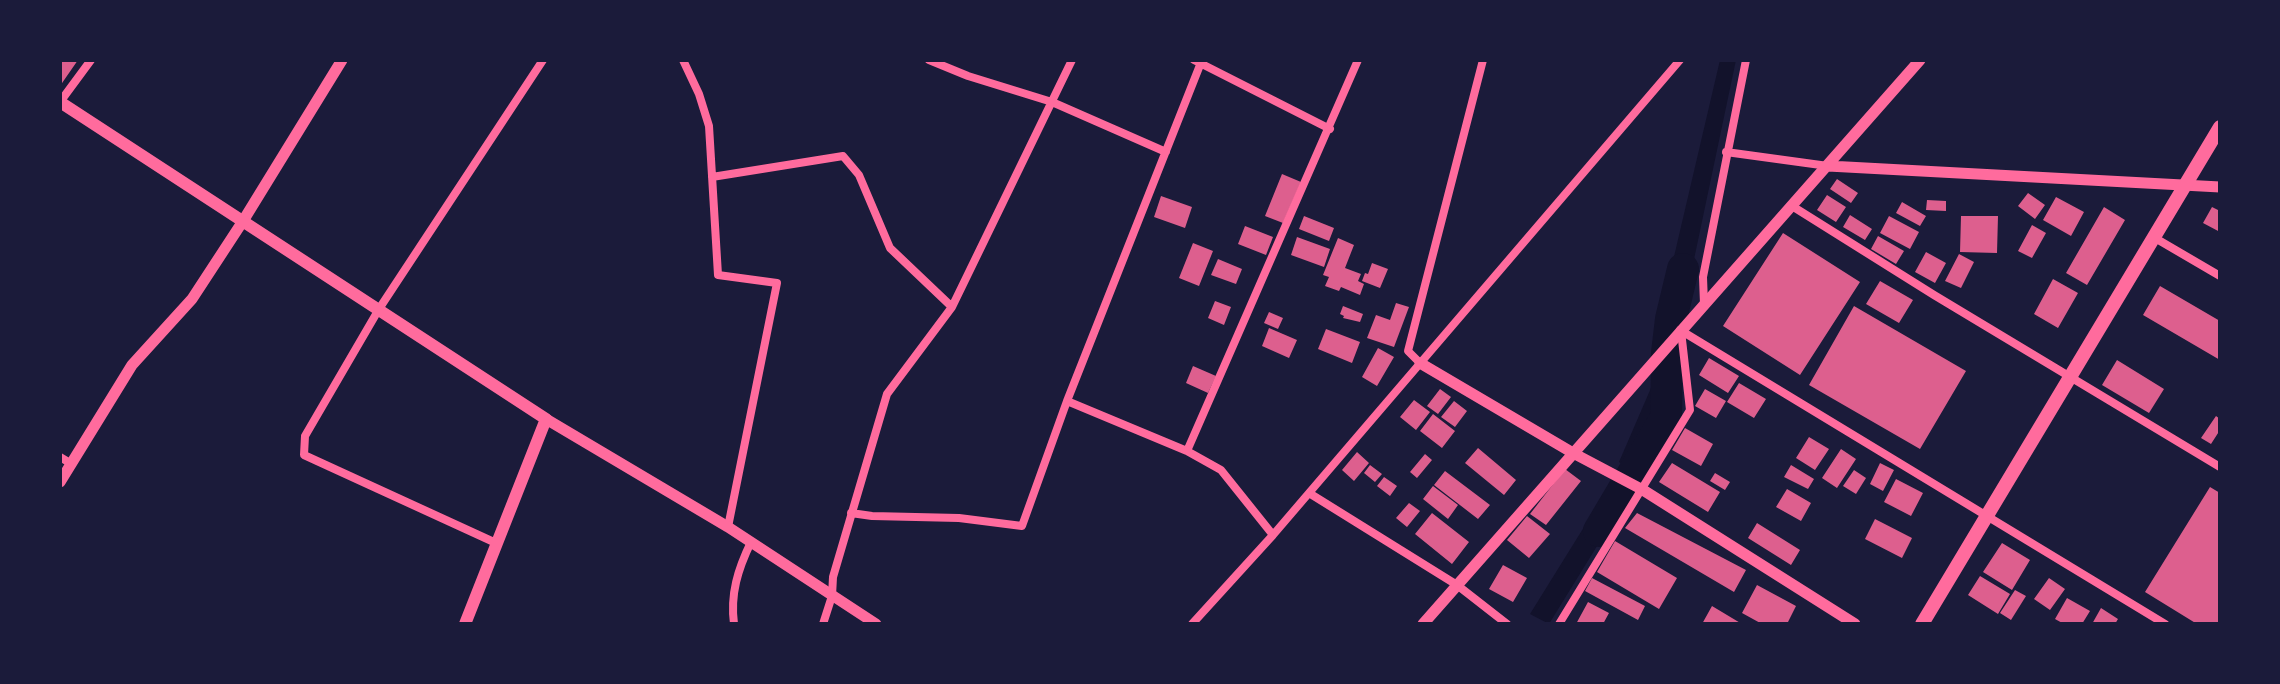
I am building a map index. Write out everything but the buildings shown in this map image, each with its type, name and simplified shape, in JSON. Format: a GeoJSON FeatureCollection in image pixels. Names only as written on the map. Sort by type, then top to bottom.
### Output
{"type":"FeatureCollection","features":[{"type":"Feature","properties":{"kind":"main road"},"geometry":{"type":"LineString","coordinates":[[60,102],[546,419],[465,624]]}},
{"type":"Feature","properties":{"kind":"main road"},"geometry":{"type":"LineString","coordinates":[[1922,624],[2220,127]]}},
{"type":"Feature","properties":{"kind":"street"},"geometry":{"type":"LineString","coordinates":[[60,102],[91,60]]}},
{"type":"Feature","properties":{"kind":"street"},"geometry":{"type":"LineString","coordinates":[[60,482],[65,460],[132,365],[192,299],[342,60]]}},
{"type":"Feature","properties":{"kind":"street"},"geometry":{"type":"LineString","coordinates":[[496,543],[304,455],[305,436],[379,309],[543,60]]}},
{"type":"Feature","properties":{"kind":"street"},"geometry":{"type":"LineString","coordinates":[[683,60],[699,94],[709,126],[718,275],[777,283],[728,527]]}},
{"type":"Feature","properties":{"kind":"street"},"geometry":{"type":"LineString","coordinates":[[929,60],[968,76],[1052,102],[1166,152]]}},
{"type":"Feature","properties":{"kind":"street"},"geometry":{"type":"LineString","coordinates":[[823,624],[832,596],[833,577],[887,394],[952,307],[1072,60]]}},
{"type":"Feature","properties":{"kind":"street"},"geometry":{"type":"LineString","coordinates":[[1187,451],[1358,60]]}},
{"type":"Feature","properties":{"kind":"street"},"geometry":{"type":"LineString","coordinates":[[1483,60],[1408,351],[1420,363],[1590,463],[1642,489],[1855,624]]}},
{"type":"Feature","properties":{"kind":"street"},"geometry":{"type":"LineString","coordinates":[[1192,624],[1273,535],[1680,60]]}},
{"type":"Feature","properties":{"kind":"street"},"geometry":{"type":"LineString","coordinates":[[1704,304],[1703,277],[1746,60]]}},
{"type":"Feature","properties":{"kind":"street"},"geometry":{"type":"LineString","coordinates":[[1423,624],[1920,60]]}},
{"type":"Feature","properties":{"kind":"street"},"geometry":{"type":"LineString","coordinates":[[851,513],[959,518],[1022,526],[1067,401],[1199,61],[1330,129]]}},
{"type":"Feature","properties":{"kind":"street"},"geometry":{"type":"LineString","coordinates":[[1726,152],[1828,166],[2220,187]]}},
{"type":"Feature","properties":{"kind":"street"},"geometry":{"type":"LineString","coordinates":[[712,177],[843,156],[859,175],[890,248],[952,307]]}},
{"type":"Feature","properties":{"kind":"street"},"geometry":{"type":"LineString","coordinates":[[1792,206],[2220,467]]}},
{"type":"Feature","properties":{"kind":"street"},"geometry":{"type":"LineString","coordinates":[[2155,238],[2220,276]]}},
{"type":"Feature","properties":{"kind":"street"},"geometry":{"type":"LineString","coordinates":[[1559,624],[1690,410],[1680,330]]}},
{"type":"Feature","properties":{"kind":"street"},"geometry":{"type":"LineString","coordinates":[[1680,330],[2165,624]]}},
{"type":"Feature","properties":{"kind":"street"},"geometry":{"type":"LineString","coordinates":[[1067,401],[1187,451],[1221,470],[1273,535]]}},
{"type":"Feature","properties":{"kind":"street"},"geometry":{"type":"LineString","coordinates":[[546,419],[728,527],[876,624]]}},
{"type":"Feature","properties":{"kind":"street"},"geometry":{"type":"LineString","coordinates":[[1309,493],[1457,585],[1506,624]]}},
{"type":"Feature","properties":{"kind":"street"},"geometry":{"type":"LineString","coordinates":[[734,624],[734,588],[751,542]]}},
{"type":"Feature","properties":{"kind":"shaded area"},"geometry":{"type":"Polygon","coordinates":[[[1720,60],[1736,60],[1685,302],[1658,325],[1720,60]]]}},
{"type":"Feature","properties":{"kind":"shaded area"},"geometry":{"type":"Polygon","coordinates":[[[1680,355],[1676,413],[1640,477],[1619,462],[1657,374],[1680,355]]]}},
{"type":"Feature","properties":{"kind":"shaded area"},"geometry":{"type":"Polygon","coordinates":[[[1607,490],[1626,499],[1549,624],[1530,614],[1607,490]]]}},
{"type":"Feature","properties":{"kind":"waterway"},"geometry":{"type":"LineString","coordinates":[[1599,531],[1666,418],[1667,353],[1671,319],[1683,269]]}}]}
